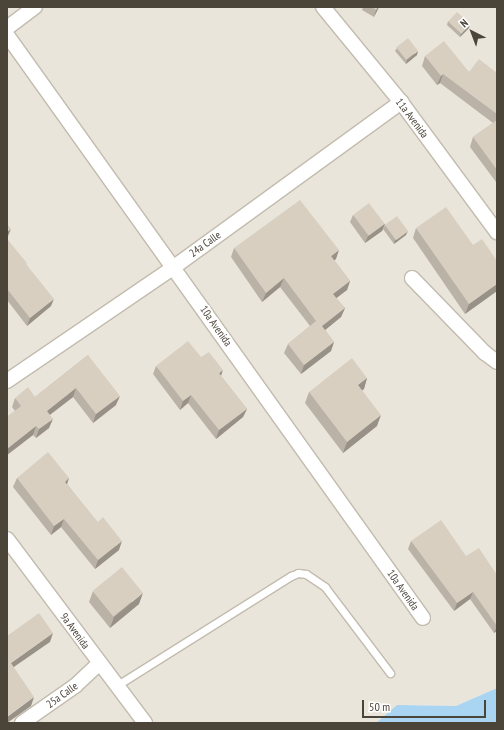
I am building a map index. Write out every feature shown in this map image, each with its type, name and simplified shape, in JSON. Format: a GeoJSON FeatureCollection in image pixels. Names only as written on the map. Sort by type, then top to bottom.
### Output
{"type":"FeatureCollection","features":[{"type":"Feature","properties":{"kind":"street"},"geometry":{"type":"LineString","coordinates":[[7,28],[35,7]]}},
{"type":"Feature","properties":{"kind":"street","name":"11a Avenida"},"geometry":{"type":"LineString","coordinates":[[323,7],[401,102],[497,232]]}},
{"type":"Feature","properties":{"kind":"street","name":"10a Avenida"},"geometry":{"type":"LineString","coordinates":[[7,35],[423,618]]}},
{"type":"Feature","properties":{"kind":"street","name":"24a Calle"},"geometry":{"type":"LineString","coordinates":[[7,381],[174,267],[401,102]]}},
{"type":"Feature","properties":{"kind":"street"},"geometry":{"type":"LineString","coordinates":[[412,278],[485,353],[497,362]]}},
{"type":"Feature","properties":{"kind":"street","name":"9a Avenida"},"geometry":{"type":"LineString","coordinates":[[7,539],[99,664],[145,723]]}},
{"type":"Feature","properties":{"kind":"street","name":"25a Calle"},"geometry":{"type":"LineString","coordinates":[[22,723],[75,686],[99,664]]}},
{"type":"Feature","properties":{"kind":"lane"},"geometry":{"type":"LineString","coordinates":[[116,686],[298,573],[306,574],[325,587],[390,672]]}},
{"type":"Feature","properties":{"kind":"shaded area"},"geometry":{"type":"Polygon","coordinates":[[[7,7],[497,7],[497,688],[456,706],[397,705],[376,723],[7,723],[7,7]]]}},
{"type":"Feature","properties":{"kind":"water"},"geometry":{"type":"Polygon","coordinates":[[[497,688],[497,723],[376,723],[397,705],[456,706],[497,688]]]}},
{"type":"Feature","properties":{"kind":"building"},"geometry":{"type":"Polygon","coordinates":[[[457,12],[470,24],[461,34],[448,22],[457,12]]]}},
{"type":"Feature","properties":{"kind":"building"},"geometry":{"type":"Polygon","coordinates":[[[408,38],[418,51],[406,60],[396,47],[408,38]]]}},
{"type":"Feature","properties":{"kind":"building"},"geometry":{"type":"Polygon","coordinates":[[[444,41],[469,72],[479,59],[497,73],[497,114],[443,74],[441,76],[425,56],[444,41]]]}},
{"type":"Feature","properties":{"kind":"building"},"geometry":{"type":"Polygon","coordinates":[[[497,120],[497,170],[473,137],[497,120]]]}},
{"type":"Feature","properties":{"kind":"building"},"geometry":{"type":"Polygon","coordinates":[[[300,200],[339,250],[331,256],[350,281],[333,294],[345,308],[322,326],[334,342],[304,365],[288,344],[316,321],[284,278],[266,293],[234,248],[300,200]]]}},
{"type":"Feature","properties":{"kind":"building"},"geometry":{"type":"Polygon","coordinates":[[[369,203],[385,224],[369,236],[353,215],[369,203]]]}},
{"type":"Feature","properties":{"kind":"building"},"geometry":{"type":"Polygon","coordinates":[[[446,207],[473,245],[482,239],[497,261],[497,284],[469,304],[416,228],[446,207]]]}},
{"type":"Feature","properties":{"kind":"building"},"geometry":{"type":"Polygon","coordinates":[[[397,216],[408,231],[396,240],[385,225],[397,216]]]}},
{"type":"Feature","properties":{"kind":"building"},"geometry":{"type":"Polygon","coordinates":[[[7,224],[11,229],[7,232],[7,224]]]}},
{"type":"Feature","properties":{"kind":"building"},"geometry":{"type":"Polygon","coordinates":[[[7,239],[54,299],[30,318],[7,289],[7,239]]]}},
{"type":"Feature","properties":{"kind":"building"},"geometry":{"type":"Polygon","coordinates":[[[188,341],[201,357],[209,352],[223,370],[219,373],[247,409],[219,430],[191,395],[183,401],[156,366],[188,341]]]}},
{"type":"Feature","properties":{"kind":"building"},"geometry":{"type":"Polygon","coordinates":[[[88,355],[120,396],[96,414],[76,388],[47,411],[53,419],[39,429],[36,426],[7,449],[7,417],[21,406],[15,398],[28,387],[35,397],[88,355]]]}},
{"type":"Feature","properties":{"kind":"building"},"geometry":{"type":"Polygon","coordinates":[[[352,358],[367,378],[358,385],[381,415],[347,442],[309,392],[352,358]]]}},
{"type":"Feature","properties":{"kind":"building"},"geometry":{"type":"Polygon","coordinates":[[[48,452],[69,478],[65,482],[98,522],[103,517],[122,541],[98,560],[64,519],[54,526],[17,478],[48,452]]]}},
{"type":"Feature","properties":{"kind":"building"},"geometry":{"type":"Polygon","coordinates":[[[441,520],[466,556],[479,548],[497,575],[497,626],[473,592],[457,603],[411,541],[441,520]]]}},
{"type":"Feature","properties":{"kind":"building"},"geometry":{"type":"Polygon","coordinates":[[[122,567],[143,593],[113,617],[92,591],[122,567]]]}},
{"type":"Feature","properties":{"kind":"building"},"geometry":{"type":"Polygon","coordinates":[[[39,613],[53,633],[11,663],[34,697],[7,717],[7,636],[39,613]]]}}]}
